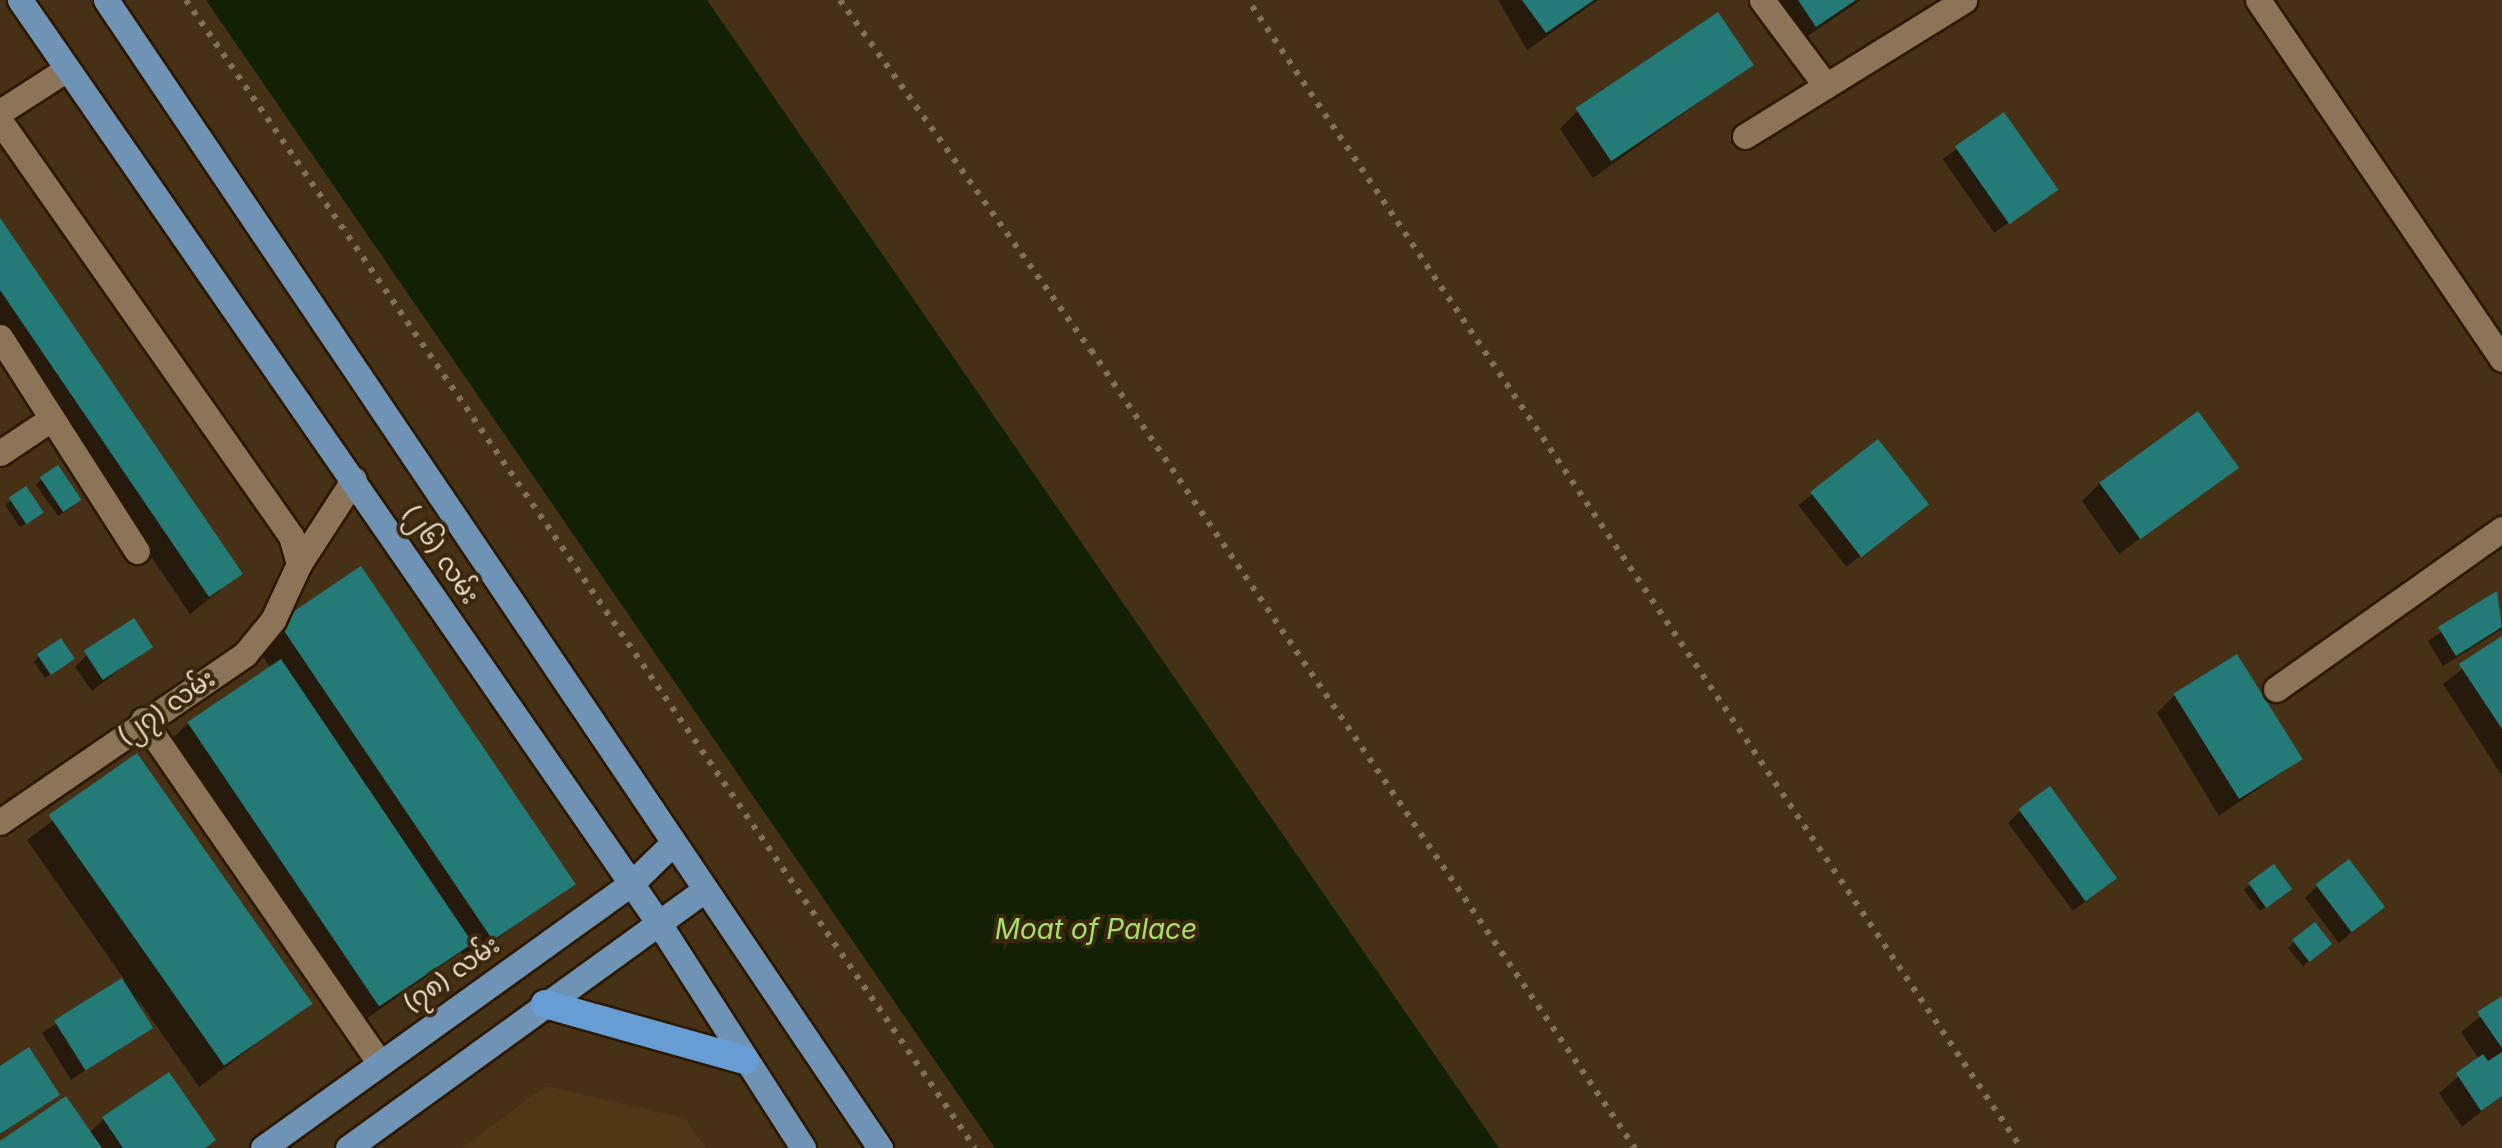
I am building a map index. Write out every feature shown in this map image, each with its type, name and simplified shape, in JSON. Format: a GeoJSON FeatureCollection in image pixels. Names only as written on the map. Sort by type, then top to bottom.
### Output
{"type":"FeatureCollection","features":[{"type":"Feature","properties":{"kind":"highway"},"geometry":{"type":"LineString","coordinates":[[546,1004],[744,1060]]}},
{"type":"Feature","properties":{"kind":"main road","name":"(၂၆) လမ်း"},"geometry":{"type":"LineString","coordinates":[[20,0],[660,924],[804,1148]]}},
{"type":"Feature","properties":{"kind":"main road","name":"(၂၆) လမ်း"},"geometry":{"type":"LineString","coordinates":[[106,0],[702,891],[880,1148]]}},
{"type":"Feature","properties":{"kind":"main road","name":"(၇၈) လမ်း"},"geometry":{"type":"LineString","coordinates":[[263,1148],[631,884],[671,844]]}},
{"type":"Feature","properties":{"kind":"main road"},"geometry":{"type":"LineString","coordinates":[[348,1148],[702,891]]}},
{"type":"Feature","properties":{"kind":"street"},"geometry":{"type":"LineString","coordinates":[[1762,0],[1826,86]]}},
{"type":"Feature","properties":{"kind":"street"},"geometry":{"type":"LineString","coordinates":[[1745,136],[1964,0]]}},
{"type":"Feature","properties":{"kind":"street"},"geometry":{"type":"LineString","coordinates":[[2258,0],[2502,359]]}},
{"type":"Feature","properties":{"kind":"street"},"geometry":{"type":"LineString","coordinates":[[0,112],[67,69]]}},
{"type":"Feature","properties":{"kind":"street"},"geometry":{"type":"LineString","coordinates":[[0,121],[291,536],[299,564]]}},
{"type":"Feature","properties":{"kind":"street"},"geometry":{"type":"LineString","coordinates":[[0,337],[137,551]]}},
{"type":"Feature","properties":{"kind":"street"},"geometry":{"type":"LineString","coordinates":[[0,453],[51,419]]}},
{"type":"Feature","properties":{"kind":"street","name":"(၂၇) လမ်း"},"geometry":{"type":"LineString","coordinates":[[0,822],[260,639],[299,564],[354,480]]}},
{"type":"Feature","properties":{"kind":"street"},"geometry":{"type":"LineString","coordinates":[[2276,689],[2502,529]]}},
{"type":"Feature","properties":{"kind":"street"},"geometry":{"type":"LineString","coordinates":[[143,720],[378,1062]]}},
{"type":"Feature","properties":{"kind":"path"},"geometry":{"type":"LineString","coordinates":[[186,0],[975,1148]]}},
{"type":"Feature","properties":{"kind":"path"},"geometry":{"type":"LineString","coordinates":[[840,0],[1091,350],[1635,1148]]}},
{"type":"Feature","properties":{"kind":"path"},"geometry":{"type":"LineString","coordinates":[[1252,6],[2020,1148]]}},
{"type":"Feature","properties":{"kind":"shaded area"},"geometry":{"type":"Polygon","coordinates":[[[546,1086],[685,1118],[706,1148],[461,1148],[546,1086]]]}},
{"type":"Feature","properties":{"kind":"water","name":"Moat of Palace"},"geometry":{"type":"Polygon","coordinates":[[[206,0],[707,0],[1499,1148],[995,1148],[206,0]]]}},
{"type":"Feature","properties":{"kind":"building"},"geometry":{"type":"Polygon","coordinates":[[[1522,0],[1594,0],[1546,33],[1522,0]]]}},
{"type":"Feature","properties":{"kind":"building"},"geometry":{"type":"Polygon","coordinates":[[[1798,0],[1856,0],[1816,27],[1798,0]]]}},
{"type":"Feature","properties":{"kind":"building"},"geometry":{"type":"Polygon","coordinates":[[[1718,12],[1754,65],[1611,161],[1575,108],[1718,12]]]}},
{"type":"Feature","properties":{"kind":"building"},"geometry":{"type":"Polygon","coordinates":[[[2004,112],[2058,190],[2009,224],[1955,146],[2004,112]]]}},
{"type":"Feature","properties":{"kind":"building"},"geometry":{"type":"Polygon","coordinates":[[[0,218],[243,574],[209,597],[0,290],[0,218]]]}},
{"type":"Feature","properties":{"kind":"building"},"geometry":{"type":"Polygon","coordinates":[[[2198,411],[2239,468],[2140,539],[2099,483],[2198,411]]]}},
{"type":"Feature","properties":{"kind":"building"},"geometry":{"type":"Polygon","coordinates":[[[1878,439],[1929,504],[1861,557],[1810,492],[1878,439]]]}},
{"type":"Feature","properties":{"kind":"building"},"geometry":{"type":"Polygon","coordinates":[[[58,465],[81,500],[63,512],[40,477],[58,465]]]}},
{"type":"Feature","properties":{"kind":"building"},"geometry":{"type":"Polygon","coordinates":[[[26,486],[44,513],[26,524],[9,498],[26,486]]]}},
{"type":"Feature","properties":{"kind":"building"},"geometry":{"type":"Polygon","coordinates":[[[361,566],[576,884],[493,940],[278,622],[361,566]]]}},
{"type":"Feature","properties":{"kind":"building"},"geometry":{"type":"Polygon","coordinates":[[[2497,591],[2502,627],[2456,656],[2438,627],[2497,591]]]}},
{"type":"Feature","properties":{"kind":"building"},"geometry":{"type":"Polygon","coordinates":[[[134,618],[153,647],[103,680],[84,651],[134,618]]]}},
{"type":"Feature","properties":{"kind":"building"},"geometry":{"type":"Polygon","coordinates":[[[2502,636],[2502,729],[2459,664],[2502,636]]]}},
{"type":"Feature","properties":{"kind":"building"},"geometry":{"type":"Polygon","coordinates":[[[61,638],[75,659],[51,675],[37,654],[61,638]]]}},
{"type":"Feature","properties":{"kind":"building"},"geometry":{"type":"Polygon","coordinates":[[[2237,654],[2303,759],[2239,799],[2173,694],[2237,654]]]}},
{"type":"Feature","properties":{"kind":"building"},"geometry":{"type":"Polygon","coordinates":[[[281,659],[473,943],[379,1007],[187,722],[281,659]]]}},
{"type":"Feature","properties":{"kind":"building"},"geometry":{"type":"Polygon","coordinates":[[[137,753],[313,1004],[224,1066],[49,815],[137,753]]]}},
{"type":"Feature","properties":{"kind":"building"},"geometry":{"type":"Polygon","coordinates":[[[2050,786],[2117,878],[2085,901],[2018,809],[2050,786]]]}},
{"type":"Feature","properties":{"kind":"building"},"geometry":{"type":"Polygon","coordinates":[[[2349,859],[2385,907],[2352,932],[2315,884],[2349,859]]]}},
{"type":"Feature","properties":{"kind":"building"},"geometry":{"type":"Polygon","coordinates":[[[2274,864],[2292,889],[2266,908],[2248,883],[2274,864]]]}},
{"type":"Feature","properties":{"kind":"building"},"geometry":{"type":"Polygon","coordinates":[[[2315,922],[2332,944],[2309,962],[2292,940],[2315,922]]]}},
{"type":"Feature","properties":{"kind":"building"},"geometry":{"type":"Polygon","coordinates":[[[122,978],[153,1028],[85,1070],[54,1020],[122,978]]]}},
{"type":"Feature","properties":{"kind":"building"},"geometry":{"type":"Polygon","coordinates":[[[2502,996],[2502,1048],[2477,1012],[2502,996]]]}},
{"type":"Feature","properties":{"kind":"building"},"geometry":{"type":"Polygon","coordinates":[[[29,1047],[60,1095],[0,1134],[0,1066],[29,1047]]]}},
{"type":"Feature","properties":{"kind":"building"},"geometry":{"type":"Polygon","coordinates":[[[2502,1052],[2502,1096],[2481,1111],[2456,1073],[2483,1054],[2488,1061],[2502,1052]]]}},
{"type":"Feature","properties":{"kind":"building"},"geometry":{"type":"Polygon","coordinates":[[[169,1072],[216,1140],[205,1148],[123,1148],[102,1117],[169,1072]]]}},
{"type":"Feature","properties":{"kind":"building"},"geometry":{"type":"Polygon","coordinates":[[[66,1096],[102,1148],[0,1148],[0,1141],[66,1096]]]}}]}
